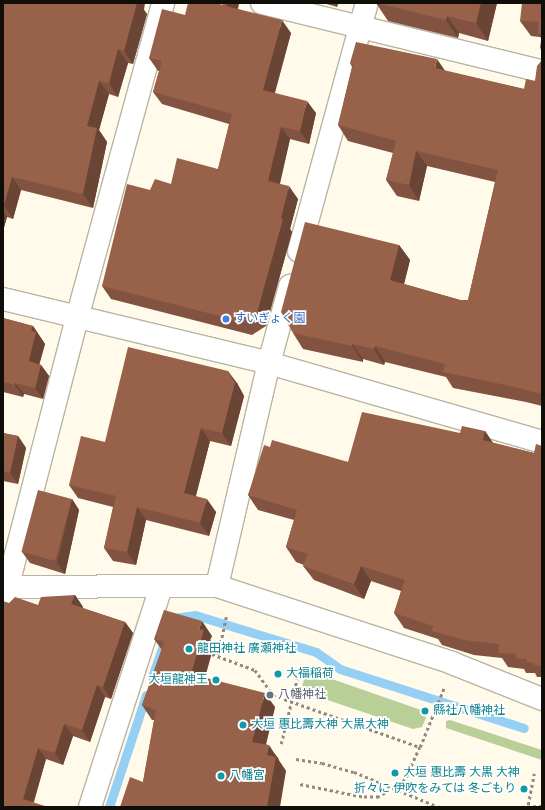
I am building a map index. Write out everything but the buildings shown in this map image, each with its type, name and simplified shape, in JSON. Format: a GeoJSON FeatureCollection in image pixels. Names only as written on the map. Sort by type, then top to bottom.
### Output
{"type":"FeatureCollection","features":[{"type":"Feature","properties":{"kind":"street"},"geometry":{"type":"LineString","coordinates":[[163,3],[77,318],[5,594],[217,586],[452,663],[542,699]]}},
{"type":"Feature","properties":{"kind":"street"},"geometry":{"type":"LineString","coordinates":[[262,3],[542,71]]}},
{"type":"Feature","properties":{"kind":"street"},"geometry":{"type":"LineString","coordinates":[[217,586],[269,363],[367,3]]}},
{"type":"Feature","properties":{"kind":"street"},"geometry":{"type":"LineString","coordinates":[[3,299],[269,363],[542,442]]}},
{"type":"Feature","properties":{"kind":"street"},"geometry":{"type":"LineString","coordinates":[[90,807],[161,587]]}},
{"type":"Feature","properties":{"kind":"path"},"geometry":{"type":"LineString","coordinates":[[218,655],[228,611]]}},
{"type":"Feature","properties":{"kind":"path"},"geometry":{"type":"LineString","coordinates":[[212,654],[255,670],[273,695]]}},
{"type":"Feature","properties":{"kind":"path"},"geometry":{"type":"LineString","coordinates":[[281,744],[297,679]]}},
{"type":"Feature","properties":{"kind":"path"},"geometry":{"type":"LineString","coordinates":[[297,784],[362,798],[379,797],[394,789],[405,780],[436,713],[444,686]]}},
{"type":"Feature","properties":{"kind":"path"},"geometry":{"type":"LineString","coordinates":[[266,694],[273,695],[420,747]]}},
{"type":"Feature","properties":{"kind":"path"},"geometry":{"type":"LineString","coordinates":[[296,760],[322,763],[354,772],[439,807]]}},
{"type":"Feature","properties":{"kind":"path"},"geometry":{"type":"LineString","coordinates":[[528,806],[534,774]]}},
{"type":"Feature","properties":{"kind":"path"},"geometry":{"type":"LineString","coordinates":[[521,807],[542,806]]}},
{"type":"Feature","properties":{"kind":"green space"},"geometry":{"type":"Polygon","coordinates":[[[312,675],[329,678],[424,711],[426,718],[422,727],[413,729],[307,693],[302,686],[305,677],[312,675]]]}},
{"type":"Feature","properties":{"kind":"green space"},"geometry":{"type":"Polygon","coordinates":[[[450,720],[542,750],[542,760],[446,728],[446,721],[450,720]]]}},
{"type":"Feature","properties":{"kind":"waterway"},"geometry":{"type":"LineString","coordinates":[[172,618],[195,615],[316,652],[340,669],[524,728]]}},
{"type":"Feature","properties":{"kind":"waterway"},"geometry":{"type":"LineString","coordinates":[[152,677],[165,640]]}},
{"type":"Feature","properties":{"kind":"waterway"},"geometry":{"type":"LineString","coordinates":[[109,807],[146,695]]}},
{"type":"Feature","properties":{"kind":"place","name":"すいぎょく園"},"geometry":{"type":"Point","coordinates":[226,319]}},
{"type":"Feature","properties":{"kind":"place","name":"龍田神社 廣瀬神社"},"geometry":{"type":"Point","coordinates":[189,649]}},
{"type":"Feature","properties":{"kind":"place","name":"大福稲荷"},"geometry":{"type":"Point","coordinates":[278,674]}},
{"type":"Feature","properties":{"kind":"place","name":"大垣龍神王"},"geometry":{"type":"Point","coordinates":[216,680]}},
{"type":"Feature","properties":{"kind":"place","name":"八幡神社"},"geometry":{"type":"Point","coordinates":[270,695]}},
{"type":"Feature","properties":{"kind":"place","name":"縣社八幡神社"},"geometry":{"type":"Point","coordinates":[425,711]}},
{"type":"Feature","properties":{"kind":"place","name":"大垣 惠比壽大神 大黒大神"},"geometry":{"type":"Point","coordinates":[243,725]}},
{"type":"Feature","properties":{"kind":"place","name":"大垣 惠比壽 大黒 大神"},"geometry":{"type":"Point","coordinates":[395,773]}},
{"type":"Feature","properties":{"kind":"place","name":"八幡宮"},"geometry":{"type":"Point","coordinates":[221,776]}},
{"type":"Feature","properties":{"kind":"place","name":"折々に 伊吹をみては 冬ごもり"},"geometry":{"type":"Point","coordinates":[524,789]}}]}
